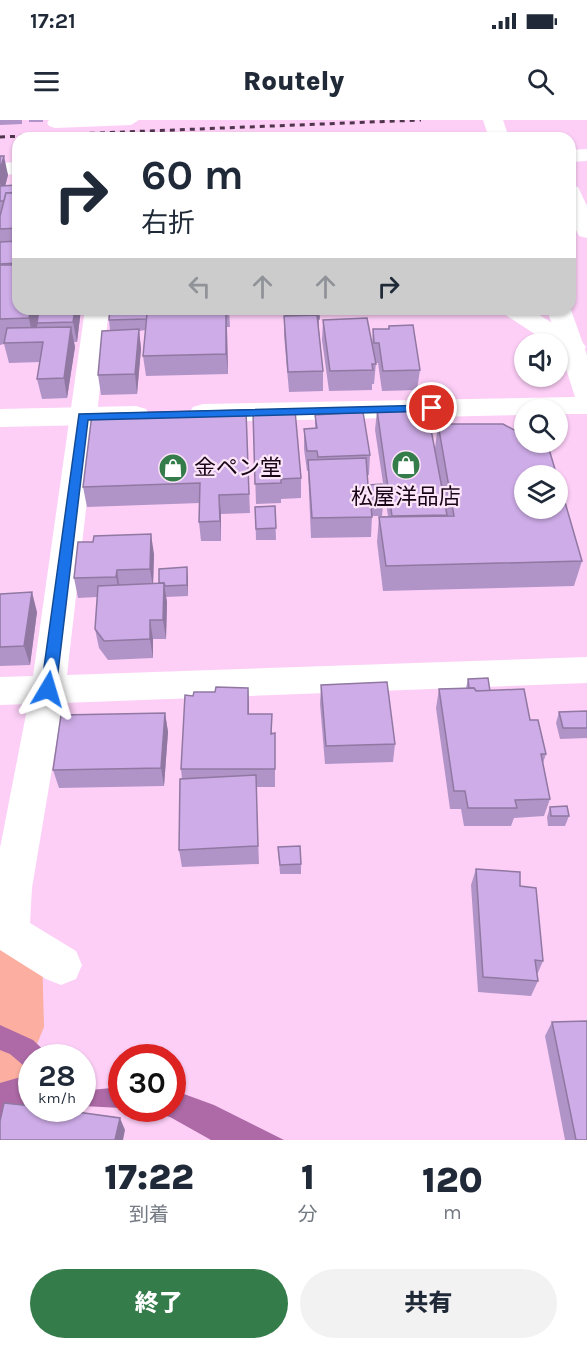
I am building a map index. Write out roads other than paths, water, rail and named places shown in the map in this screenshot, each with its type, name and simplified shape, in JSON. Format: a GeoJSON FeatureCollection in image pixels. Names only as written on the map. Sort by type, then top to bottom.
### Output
{"type":"FeatureCollection","features":[{"type":"Feature","properties":{"kind":"street"},"geometry":{"type":"LineString","coordinates":[[576,206],[587,231]]}},
{"type":"Feature","properties":{"kind":"street"},"geometry":{"type":"LineString","coordinates":[[61,965],[9,933],[12,888],[48,689],[96,315]]}},
{"type":"Feature","properties":{"kind":"street"},"geometry":{"type":"LineString","coordinates":[[522,315],[573,347]]}},
{"type":"Feature","properties":{"kind":"street"},"geometry":{"type":"LineString","coordinates":[[561,315],[587,393]]}},
{"type":"Feature","properties":{"kind":"street"},"geometry":{"type":"LineString","coordinates":[[0,418],[587,405]]}},
{"type":"Feature","properties":{"kind":"street"},"geometry":{"type":"LineString","coordinates":[[0,691],[587,670]]}},
{"type":"Feature","properties":{"kind":"lane"},"geometry":{"type":"LineString","coordinates":[[55,123],[131,120]]}},
{"type":"Feature","properties":{"kind":"railway"},"geometry":{"type":"LineString","coordinates":[[124,132],[421,120]]}},
{"type":"Feature","properties":{"kind":"railway"},"geometry":{"type":"LineString","coordinates":[[0,137],[12,137]]}},
{"type":"Feature","properties":{"kind":"place","name":"松屋洋品店"},"geometry":{"type":"Point","coordinates":[406,465]}},
{"type":"Feature","properties":{"kind":"place","name":"金ペン堂"},"geometry":{"type":"Point","coordinates":[173,468]}}]}
